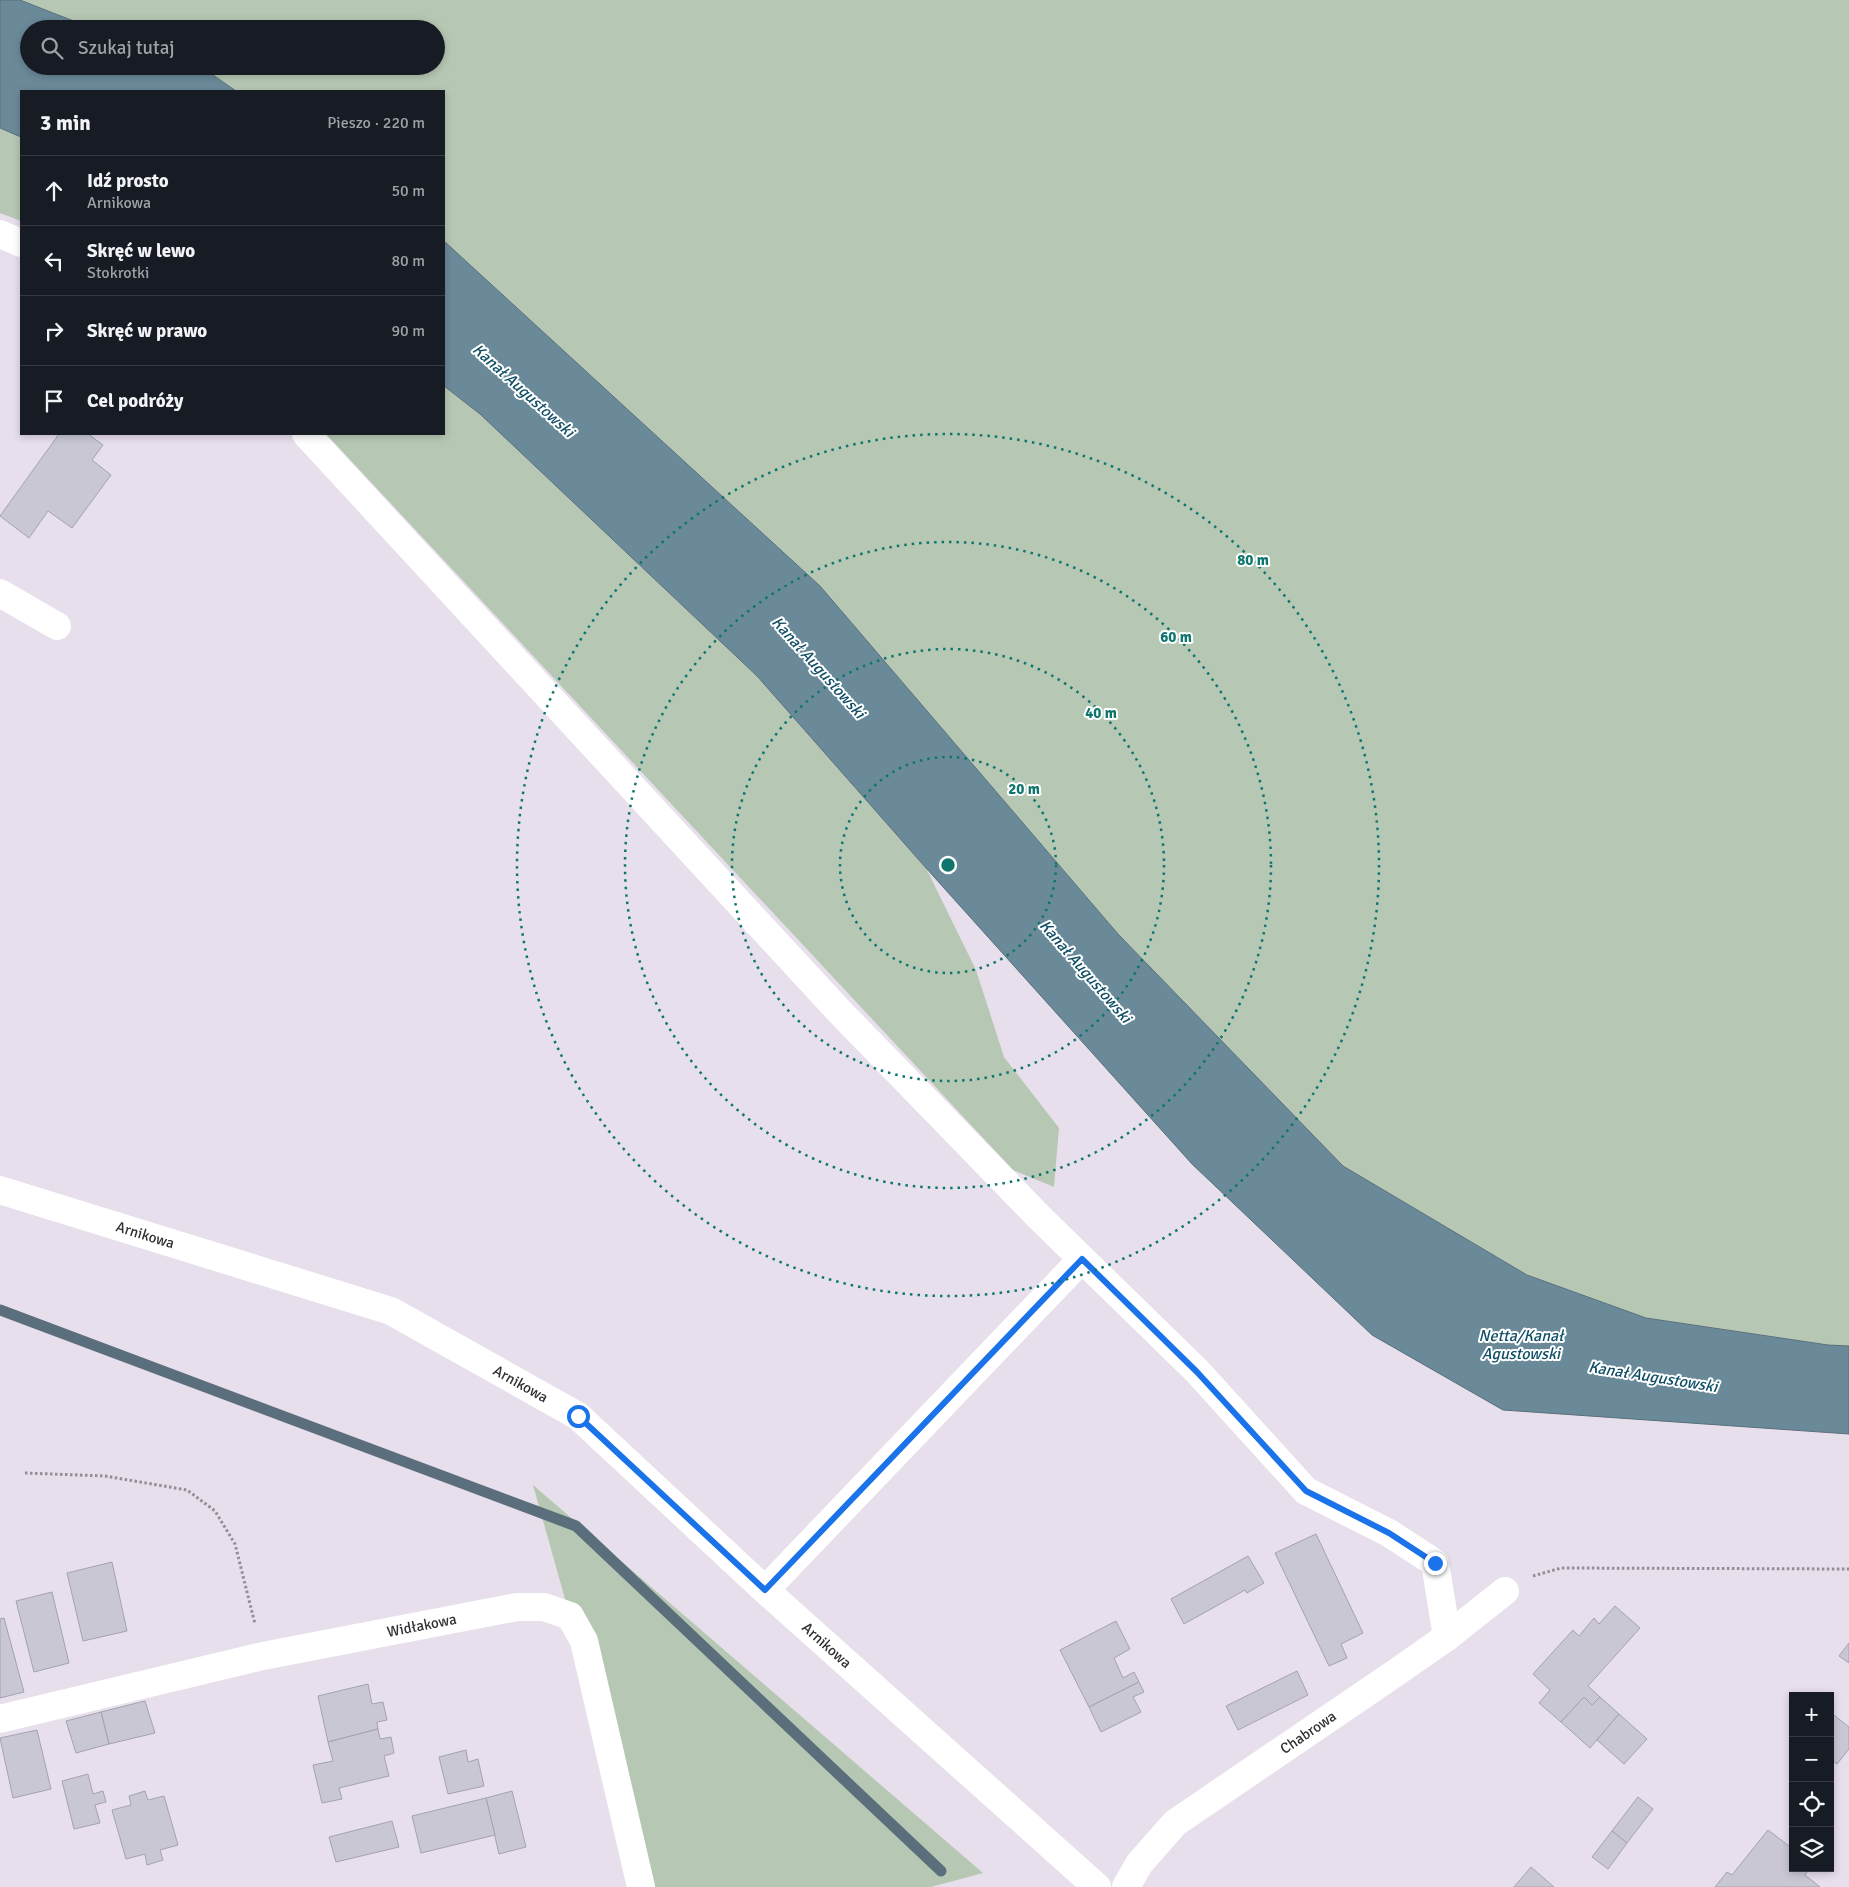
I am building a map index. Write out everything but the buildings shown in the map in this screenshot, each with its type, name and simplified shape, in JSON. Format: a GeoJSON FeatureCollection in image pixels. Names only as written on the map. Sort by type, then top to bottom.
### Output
{"type":"FeatureCollection","features":[{"type":"Feature","properties":{"kind":"street"},"geometry":{"type":"LineString","coordinates":[[0,234],[20,243]]}},
{"type":"Feature","properties":{"kind":"street"},"geometry":{"type":"LineString","coordinates":[[307,435],[838,1012],[1039,1217],[1197,1372],[1306,1491],[1389,1533],[1435,1563],[1447,1637]]}},
{"type":"Feature","properties":{"kind":"street"},"geometry":{"type":"LineString","coordinates":[[0,593],[57,626]]}},
{"type":"Feature","properties":{"kind":"street","name":"Arnikowa"},"geometry":{"type":"LineString","coordinates":[[0,1190],[391,1311],[578,1416],[765,1590],[1097,1887]]}},
{"type":"Feature","properties":{"kind":"street"},"geometry":{"type":"LineString","coordinates":[[765,1590],[1082,1259]]}},
{"type":"Feature","properties":{"kind":"street","name":"Chabrowa"},"geometry":{"type":"LineString","coordinates":[[1126,1887],[1139,1864],[1175,1823],[1447,1637],[1505,1591]]}},
{"type":"Feature","properties":{"kind":"street","name":"Widłakowa"},"geometry":{"type":"LineString","coordinates":[[0,1719],[263,1656],[518,1607],[544,1607],[570,1616],[584,1641],[641,1887]]}},
{"type":"Feature","properties":{"kind":"path"},"geometry":{"type":"LineString","coordinates":[[25,1473],[105,1476],[187,1490],[215,1511],[235,1544],[263,1656]]}},
{"type":"Feature","properties":{"kind":"path"},"geometry":{"type":"LineString","coordinates":[[1505,1591],[1528,1577],[1561,1568],[1849,1569]]}},
{"type":"Feature","properties":{"kind":"green space"},"geometry":{"type":"Polygon","coordinates":[[[20,0],[1849,0],[1849,1346],[1828,1345],[1646,1318],[1527,1275],[1343,1166],[1118,934],[820,586],[445,242],[445,90],[235,90],[213,75],[445,75],[445,20],[71,20],[20,0]]]}},
{"type":"Feature","properties":{"kind":"green space"},"geometry":{"type":"Polygon","coordinates":[[[0,128],[20,137],[20,221],[0,213],[0,128]]]}},
{"type":"Feature","properties":{"kind":"green space"},"geometry":{"type":"Polygon","coordinates":[[[445,387],[480,414],[757,676],[926,868],[976,970],[1004,1057],[1059,1128],[1054,1187],[1013,1170],[327,435],[445,435],[445,387]]]}},
{"type":"Feature","properties":{"kind":"green space"},"geometry":{"type":"Polygon","coordinates":[[[533,1485],[983,1873],[931,1887],[646,1887],[533,1485]]]}},
{"type":"Feature","properties":{"kind":"water"},"geometry":{"type":"Polygon","coordinates":[[[0,0],[20,0],[71,20],[20,20],[20,75],[213,75],[235,90],[20,90],[20,137],[0,128],[0,0]]]}},
{"type":"Feature","properties":{"kind":"water","name":"Netta/Kanał Agustowski"},"geometry":{"type":"Polygon","coordinates":[[[445,242],[820,586],[1118,934],[1343,1166],[1527,1275],[1646,1318],[1828,1345],[1849,1346],[1849,1434],[1503,1410],[1372,1335],[1192,1164],[926,868],[757,676],[480,414],[445,387],[445,242]]]}},
{"type":"Feature","properties":{"kind":"waterway"},"geometry":{"type":"LineString","coordinates":[[0,1310],[576,1526],[941,1871]]}},
{"type":"Feature","properties":{"kind":"route"},"geometry":{"type":"LineString","coordinates":[[578,1416],[765,1590],[1082,1259],[1197,1372],[1306,1491],[1389,1533],[1435,1563]]}},
{"type":"Feature","properties":{"kind":"water label","name":"Kanał Augustowski"},"geometry":{"type":"Point","coordinates":[524,390]}},
{"type":"Feature","properties":{"kind":"water label","name":"Kanał Augustowski"},"geometry":{"type":"Point","coordinates":[819,667]}},
{"type":"Feature","properties":{"kind":"water label","name":"Kanał Augustowski"},"geometry":{"type":"Point","coordinates":[1086,971]}},
{"type":"Feature","properties":{"kind":"water label","name":"Kanał Augustowski"},"geometry":{"type":"Point","coordinates":[1653,1376]}}]}
